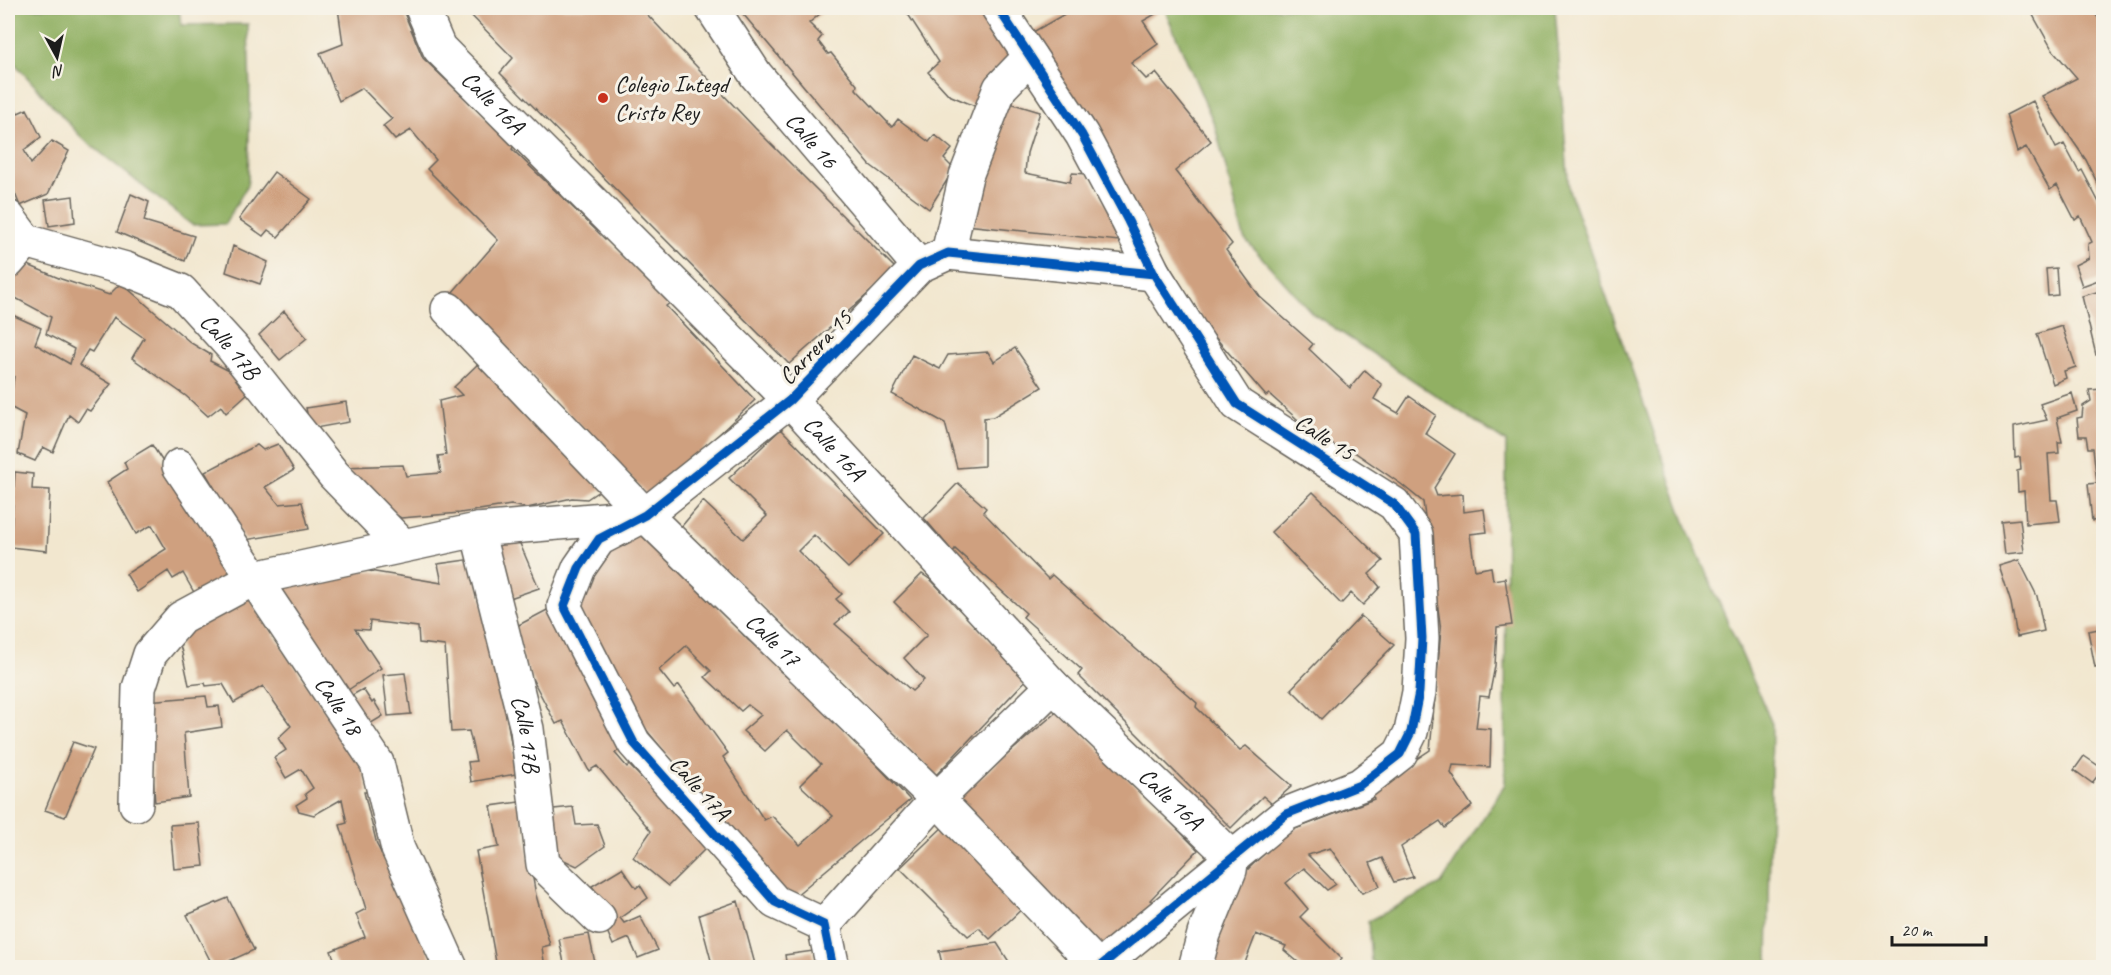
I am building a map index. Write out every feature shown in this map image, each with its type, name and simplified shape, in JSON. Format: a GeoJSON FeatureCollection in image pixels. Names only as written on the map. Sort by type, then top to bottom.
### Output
{"type":"FeatureCollection","features":[{"type":"Feature","properties":{"kind":"street","name":"Calle 16A"},"geometry":{"type":"LineString","coordinates":[[422,8],[440,48],[790,400],[1053,686],[1232,857]]}},
{"type":"Feature","properties":{"kind":"street","name":"Calle 16"},"geometry":{"type":"LineString","coordinates":[[712,8],[756,75],[934,260]]}},
{"type":"Feature","properties":{"kind":"street","name":"Calle 15"},"geometry":{"type":"LineString","coordinates":[[998,8],[1082,135],[1154,274],[1237,404],[1394,504],[1416,534],[1422,638],[1419,692],[1411,732],[1400,754],[1360,785],[1286,814],[1099,967]]}},
{"type":"Feature","properties":{"kind":"street"},"geometry":{"type":"LineString","coordinates":[[1030,57],[1000,88],[934,260],[1154,274]]}},
{"type":"Feature","properties":{"kind":"street","name":"Calle 17B"},"geometry":{"type":"LineString","coordinates":[[14,240],[126,269],[181,291],[232,347],[334,475],[402,545]]}},
{"type":"Feature","properties":{"kind":"street","name":"Carrera 15"},"geometry":{"type":"LineString","coordinates":[[564,606],[579,568],[599,539],[645,515],[790,400],[934,260]]}},
{"type":"Feature","properties":{"kind":"street","name":"Calle 17"},"geometry":{"type":"LineString","coordinates":[[448,309],[645,515],[937,799],[1099,967]]}},
{"type":"Feature","properties":{"kind":"street","name":"Calle 18"},"geometry":{"type":"LineString","coordinates":[[179,466],[377,763],[398,849],[451,968]]}},
{"type":"Feature","properties":{"kind":"street"},"geometry":{"type":"LineString","coordinates":[[136,804],[139,688],[150,654],[181,618],[255,578],[402,545],[477,531],[645,515]]}},
{"type":"Feature","properties":{"kind":"street","name":"Calle 17B"},"geometry":{"type":"LineString","coordinates":[[477,531],[527,729],[543,864],[599,918]]}},
{"type":"Feature","properties":{"kind":"street","name":"Calle 17A"},"geometry":{"type":"LineString","coordinates":[[564,606],[634,743],[776,902],[824,925]]}},
{"type":"Feature","properties":{"kind":"street"},"geometry":{"type":"LineString","coordinates":[[833,968],[824,925],[937,799],[1053,686]]}},
{"type":"Feature","properties":{"kind":"street"},"geometry":{"type":"LineString","coordinates":[[1195,968],[1204,934],[1230,870],[1232,857]]}},
{"type":"Feature","properties":{"kind":"green space"},"geometry":{"type":"Polygon","coordinates":[[[8,8],[179,8],[181,25],[248,24],[250,96],[248,184],[225,224],[192,225],[82,138],[8,56],[8,8]]]}},
{"type":"Feature","properties":{"kind":"green space"},"geometry":{"type":"Polygon","coordinates":[[[1164,8],[1555,8],[1569,190],[1689,533],[1772,724],[1768,967],[1389,968],[1371,962],[1368,921],[1441,884],[1505,784],[1506,442],[1313,314],[1244,238],[1215,126],[1164,8]]]}},
{"type":"Feature","properties":{"kind":"building"},"geometry":{"type":"Polygon","coordinates":[[[209,8],[231,8],[231,11],[209,12],[209,8]]]}},
{"type":"Feature","properties":{"kind":"building"},"geometry":{"type":"Polygon","coordinates":[[[338,8],[402,8],[423,58],[514,145],[512,149],[671,302],[666,306],[755,400],[651,499],[452,293],[498,240],[427,169],[436,160],[411,130],[395,140],[383,126],[392,119],[362,88],[339,101],[320,53],[343,44],[338,8]]]}},
{"type":"Feature","properties":{"kind":"building"},"geometry":{"type":"Polygon","coordinates":[[[464,8],[641,8],[755,128],[896,269],[789,364],[500,73],[513,58],[464,8]]]}},
{"type":"Feature","properties":{"kind":"building"},"geometry":{"type":"Polygon","coordinates":[[[738,8],[827,8],[809,23],[822,36],[818,41],[828,54],[831,53],[857,85],[856,89],[892,127],[898,119],[929,142],[935,135],[952,149],[944,159],[954,169],[929,209],[870,165],[738,8]]]}},
{"type":"Feature","properties":{"kind":"building"},"geometry":{"type":"Polygon","coordinates":[[[904,8],[983,8],[1016,61],[982,109],[949,95],[928,72],[939,62],[904,8]]]}},
{"type":"Feature","properties":{"kind":"building"},"geometry":{"type":"Polygon","coordinates":[[[1075,8],[1157,8],[1159,12],[1143,21],[1158,44],[1131,63],[1146,79],[1156,73],[1211,141],[1175,171],[1232,244],[1226,250],[1260,297],[1313,344],[1309,349],[1350,388],[1365,370],[1382,385],[1374,399],[1398,413],[1409,396],[1436,415],[1425,433],[1455,454],[1434,488],[1437,496],[1463,494],[1464,512],[1484,509],[1487,532],[1470,534],[1475,570],[1491,567],[1493,580],[1505,578],[1512,625],[1497,627],[1495,666],[1489,697],[1480,696],[1476,728],[1491,729],[1490,767],[1453,765],[1451,773],[1472,806],[1445,828],[1440,821],[1401,847],[1413,877],[1394,882],[1382,858],[1370,863],[1380,886],[1362,893],[1330,848],[1308,855],[1336,884],[1327,890],[1304,868],[1286,883],[1308,909],[1300,917],[1342,959],[1333,968],[1305,968],[1284,950],[1286,946],[1256,934],[1243,968],[1208,968],[1220,919],[1247,870],[1287,832],[1374,799],[1370,790],[1430,750],[1441,630],[1423,502],[1344,445],[1339,449],[1317,437],[1269,394],[1266,396],[1208,329],[1125,193],[1033,32],[1075,8]]]}},
{"type":"Feature","properties":{"kind":"building"},"geometry":{"type":"Polygon","coordinates":[[[2029,8],[2091,8],[2104,26],[2104,197],[2086,160],[2042,96],[2077,78],[2052,49],[2029,8]]]}},
{"type":"Feature","properties":{"kind":"building"},"geometry":{"type":"Polygon","coordinates":[[[8,95],[18,113],[27,109],[41,137],[24,150],[31,164],[52,141],[69,151],[48,194],[20,206],[8,176],[8,95]]]}},
{"type":"Feature","properties":{"kind":"building"},"geometry":{"type":"Polygon","coordinates":[[[1000,100],[1040,112],[1027,153],[1025,173],[1070,182],[1072,173],[1088,174],[1115,220],[1119,241],[966,225],[1000,100]]]}},
{"type":"Feature","properties":{"kind":"building"},"geometry":{"type":"Polygon","coordinates":[[[2033,101],[2056,148],[2064,144],[2079,172],[2082,170],[2104,212],[2104,278],[2082,286],[2075,265],[2089,258],[2088,244],[2092,242],[2080,216],[2075,220],[2057,185],[2050,190],[2026,147],[2017,152],[2006,115],[2033,101]]]}},
{"type":"Feature","properties":{"kind":"building"},"geometry":{"type":"Polygon","coordinates":[[[274,172],[311,199],[278,237],[268,230],[263,236],[239,219],[274,172]]]}},
{"type":"Feature","properties":{"kind":"building"},"geometry":{"type":"Polygon","coordinates":[[[131,194],[149,202],[144,221],[194,236],[185,261],[117,232],[131,194]]]}},
{"type":"Feature","properties":{"kind":"building"},"geometry":{"type":"Polygon","coordinates":[[[73,196],[75,222],[49,226],[45,200],[73,196]]]}},
{"type":"Feature","properties":{"kind":"building"},"geometry":{"type":"Polygon","coordinates":[[[233,246],[268,262],[260,284],[226,272],[233,246]]]}},
{"type":"Feature","properties":{"kind":"building"},"geometry":{"type":"Polygon","coordinates":[[[21,262],[61,279],[109,295],[121,283],[191,343],[211,355],[210,361],[235,374],[249,392],[226,413],[221,406],[208,416],[186,396],[132,358],[144,338],[114,317],[92,352],[88,350],[79,365],[111,384],[90,411],[86,409],[78,422],[69,415],[53,452],[43,447],[35,461],[18,454],[25,415],[10,407],[14,376],[8,373],[8,313],[41,328],[35,344],[70,364],[74,349],[46,334],[51,317],[8,294],[8,283],[21,262]]]}},
{"type":"Feature","properties":{"kind":"building"},"geometry":{"type":"Polygon","coordinates":[[[2056,268],[2058,295],[2048,296],[2046,269],[2056,268]]]}},
{"type":"Feature","properties":{"kind":"building"},"geometry":{"type":"Polygon","coordinates":[[[2104,290],[2104,353],[2096,355],[2082,296],[2104,290]]]}},
{"type":"Feature","properties":{"kind":"building"},"geometry":{"type":"Polygon","coordinates":[[[284,311],[307,338],[280,360],[259,335],[284,311]]]}},
{"type":"Feature","properties":{"kind":"building"},"geometry":{"type":"Polygon","coordinates":[[[2062,326],[2076,367],[2064,371],[2066,378],[2053,384],[2037,334],[2062,326]]]}},
{"type":"Feature","properties":{"kind":"building"},"geometry":{"type":"Polygon","coordinates":[[[1015,348],[1042,387],[993,417],[984,418],[984,466],[957,468],[945,423],[892,394],[912,355],[940,369],[948,355],[988,352],[994,362],[1015,348]]]}},
{"type":"Feature","properties":{"kind":"building"},"geometry":{"type":"Polygon","coordinates":[[[479,363],[602,489],[587,499],[572,498],[527,508],[511,505],[460,513],[401,518],[374,501],[344,467],[403,465],[406,476],[441,473],[438,456],[446,455],[439,401],[462,395],[454,387],[479,363]]]}},
{"type":"Feature","properties":{"kind":"building"},"geometry":{"type":"Polygon","coordinates":[[[2104,389],[2104,536],[2102,536],[2101,520],[2092,521],[2088,484],[2097,483],[2093,448],[2088,448],[2086,436],[2079,436],[2077,418],[2082,417],[2083,406],[2091,401],[2089,390],[2104,389]]]}},
{"type":"Feature","properties":{"kind":"building"},"geometry":{"type":"Polygon","coordinates":[[[2072,393],[2077,411],[2057,418],[2062,442],[2058,442],[2059,453],[2048,454],[2051,500],[2057,500],[2060,521],[2026,524],[2024,491],[2018,492],[2017,471],[2021,470],[2020,457],[2015,458],[2014,427],[2047,420],[2040,404],[2072,393]]]}},
{"type":"Feature","properties":{"kind":"building"},"geometry":{"type":"Polygon","coordinates":[[[346,402],[349,422],[310,429],[306,408],[346,402]]]}},
{"type":"Feature","properties":{"kind":"building"},"geometry":{"type":"Polygon","coordinates":[[[781,429],[884,534],[848,568],[814,535],[798,551],[842,594],[836,599],[849,612],[835,624],[912,691],[924,680],[904,658],[927,635],[894,602],[922,574],[931,580],[1027,679],[936,775],[681,527],[703,501],[743,539],[767,516],[729,478],[781,429]]]}},
{"type":"Feature","properties":{"kind":"building"},"geometry":{"type":"Polygon","coordinates":[[[278,444],[294,470],[265,487],[279,504],[302,502],[309,529],[245,540],[205,472],[257,445],[263,450],[278,444]]]}},
{"type":"Feature","properties":{"kind":"building"},"geometry":{"type":"Polygon","coordinates":[[[152,445],[226,559],[236,579],[199,601],[183,573],[173,579],[168,571],[137,592],[126,574],[166,549],[152,525],[136,534],[107,482],[127,469],[124,462],[152,445]]]}},
{"type":"Feature","properties":{"kind":"building"},"geometry":{"type":"Polygon","coordinates":[[[15,472],[33,474],[32,489],[50,490],[47,551],[10,547],[15,472]]]}},
{"type":"Feature","properties":{"kind":"building"},"geometry":{"type":"Polygon","coordinates":[[[958,483],[986,508],[983,512],[1048,579],[1052,575],[1197,703],[1196,707],[1240,750],[1246,746],[1292,786],[1272,804],[1263,796],[1231,828],[1078,675],[1082,670],[1023,617],[1026,613],[955,549],[953,552],[924,518],[958,483]]]}},
{"type":"Feature","properties":{"kind":"building"},"geometry":{"type":"Polygon","coordinates":[[[1313,492],[1383,561],[1369,574],[1380,587],[1363,605],[1351,593],[1341,604],[1271,532],[1313,492]]]}},
{"type":"Feature","properties":{"kind":"building"},"geometry":{"type":"Polygon","coordinates":[[[2020,519],[2024,552],[2005,554],[2001,521],[2020,519]]]}},
{"type":"Feature","properties":{"kind":"building"},"geometry":{"type":"Polygon","coordinates":[[[627,530],[640,531],[673,556],[748,640],[782,667],[780,671],[818,703],[910,800],[789,901],[633,714],[573,598],[627,530]],[[686,646],[659,670],[674,689],[679,685],[728,753],[723,757],[764,820],[772,816],[800,845],[833,816],[800,785],[821,764],[787,730],[765,751],[743,731],[761,715],[748,705],[741,711],[705,677],[711,671],[686,646]]]}},
{"type":"Feature","properties":{"kind":"building"},"geometry":{"type":"Polygon","coordinates":[[[518,539],[539,588],[510,598],[491,544],[518,539]]]}},
{"type":"Feature","properties":{"kind":"building"},"geometry":{"type":"Polygon","coordinates":[[[473,559],[505,706],[516,774],[471,782],[468,762],[476,761],[469,731],[451,732],[445,646],[419,643],[418,627],[370,621],[369,630],[355,629],[381,668],[342,694],[278,591],[322,568],[339,566],[442,583],[438,564],[473,559]]]}},
{"type":"Feature","properties":{"kind":"building"},"geometry":{"type":"Polygon","coordinates":[[[2019,560],[2037,596],[2044,631],[2017,637],[2011,603],[1999,566],[2019,560]]]}},
{"type":"Feature","properties":{"kind":"building"},"geometry":{"type":"Polygon","coordinates":[[[247,594],[362,767],[368,792],[364,792],[377,845],[416,921],[435,968],[338,968],[331,951],[365,937],[356,914],[366,909],[340,825],[347,823],[342,799],[314,815],[299,811],[296,805],[307,798],[305,794],[313,788],[301,769],[286,778],[274,758],[286,750],[278,738],[291,726],[263,686],[234,703],[223,684],[189,685],[180,644],[187,630],[247,594]]]}},
{"type":"Feature","properties":{"kind":"building"},"geometry":{"type":"Polygon","coordinates":[[[549,609],[616,730],[610,732],[619,750],[615,753],[708,846],[668,886],[633,857],[651,831],[597,766],[589,771],[563,721],[556,724],[524,663],[515,627],[549,609]]]}},
{"type":"Feature","properties":{"kind":"building"},"geometry":{"type":"Polygon","coordinates":[[[1361,616],[1394,645],[1321,719],[1291,689],[1361,616]]]}},
{"type":"Feature","properties":{"kind":"building"},"geometry":{"type":"Polygon","coordinates":[[[2104,628],[2104,665],[2095,667],[2088,631],[2104,628]]]}},
{"type":"Feature","properties":{"kind":"building"},"geometry":{"type":"Polygon","coordinates":[[[405,673],[411,714],[388,716],[383,675],[405,673]]]}},
{"type":"Feature","properties":{"kind":"building"},"geometry":{"type":"Polygon","coordinates":[[[363,689],[383,716],[363,728],[347,698],[363,689]]]}},
{"type":"Feature","properties":{"kind":"building"},"geometry":{"type":"Polygon","coordinates":[[[206,696],[208,707],[219,706],[222,727],[184,733],[189,797],[155,802],[147,701],[206,696]]]}},
{"type":"Feature","properties":{"kind":"building"},"geometry":{"type":"Polygon","coordinates":[[[1061,708],[1198,850],[1150,900],[1153,902],[1104,951],[957,798],[1061,708]]]}},
{"type":"Feature","properties":{"kind":"building"},"geometry":{"type":"Polygon","coordinates":[[[73,742],[94,749],[65,817],[45,810],[73,742]]]}},
{"type":"Feature","properties":{"kind":"building"},"geometry":{"type":"Polygon","coordinates":[[[2084,756],[2103,769],[2092,783],[2074,770],[2084,756]]]}},
{"type":"Feature","properties":{"kind":"building"},"geometry":{"type":"Polygon","coordinates":[[[519,802],[536,895],[550,945],[542,947],[545,968],[497,968],[476,851],[499,847],[491,806],[519,802]]]}},
{"type":"Feature","properties":{"kind":"building"},"geometry":{"type":"Polygon","coordinates":[[[573,807],[576,825],[597,824],[605,846],[577,866],[549,853],[544,810],[573,807]]]}},
{"type":"Feature","properties":{"kind":"building"},"geometry":{"type":"Polygon","coordinates":[[[199,823],[204,866],[174,869],[170,825],[199,823]]]}},
{"type":"Feature","properties":{"kind":"building"},"geometry":{"type":"Polygon","coordinates":[[[947,823],[1026,905],[990,939],[979,928],[968,936],[900,868],[947,823]]]}},
{"type":"Feature","properties":{"kind":"building"},"geometry":{"type":"Polygon","coordinates":[[[622,868],[636,888],[640,885],[648,898],[620,918],[624,923],[640,916],[658,950],[638,958],[629,938],[613,945],[604,924],[613,917],[592,886],[622,868]]]}},
{"type":"Feature","properties":{"kind":"building"},"geometry":{"type":"Polygon","coordinates":[[[228,898],[254,950],[214,968],[187,915],[228,898]]]}},
{"type":"Feature","properties":{"kind":"building"},"geometry":{"type":"Polygon","coordinates":[[[738,901],[756,968],[713,968],[699,915],[738,901]]]}},
{"type":"Feature","properties":{"kind":"building"},"geometry":{"type":"Polygon","coordinates":[[[589,934],[596,968],[565,968],[559,939],[589,934]]]}},
{"type":"Feature","properties":{"kind":"building"},"geometry":{"type":"Polygon","coordinates":[[[997,943],[1013,968],[943,968],[939,951],[997,943]]]}},
{"type":"Feature","properties":{"kind":"building"},"geometry":{"type":"Polygon","coordinates":[[[813,951],[816,968],[787,968],[785,955],[813,951]]]}},
{"type":"Feature","properties":{"kind":"cycle path"},"geometry":{"type":"LineString","coordinates":[[998,8],[1082,135],[1154,274],[1237,404],[1394,504],[1416,534],[1422,638],[1419,692],[1411,732],[1400,754],[1360,785],[1286,814],[1098,968]]}},
{"type":"Feature","properties":{"kind":"cycle path"},"geometry":{"type":"LineString","coordinates":[[833,968],[824,925],[775,902],[634,743],[564,606],[579,568],[599,539],[645,515],[790,400],[919,266],[948,253],[1154,274]]}},
{"type":"Feature","properties":{"kind":"place","name":"Colegio Integd Cristo Rey"},"geometry":{"type":"Point","coordinates":[603,98]}}]}
